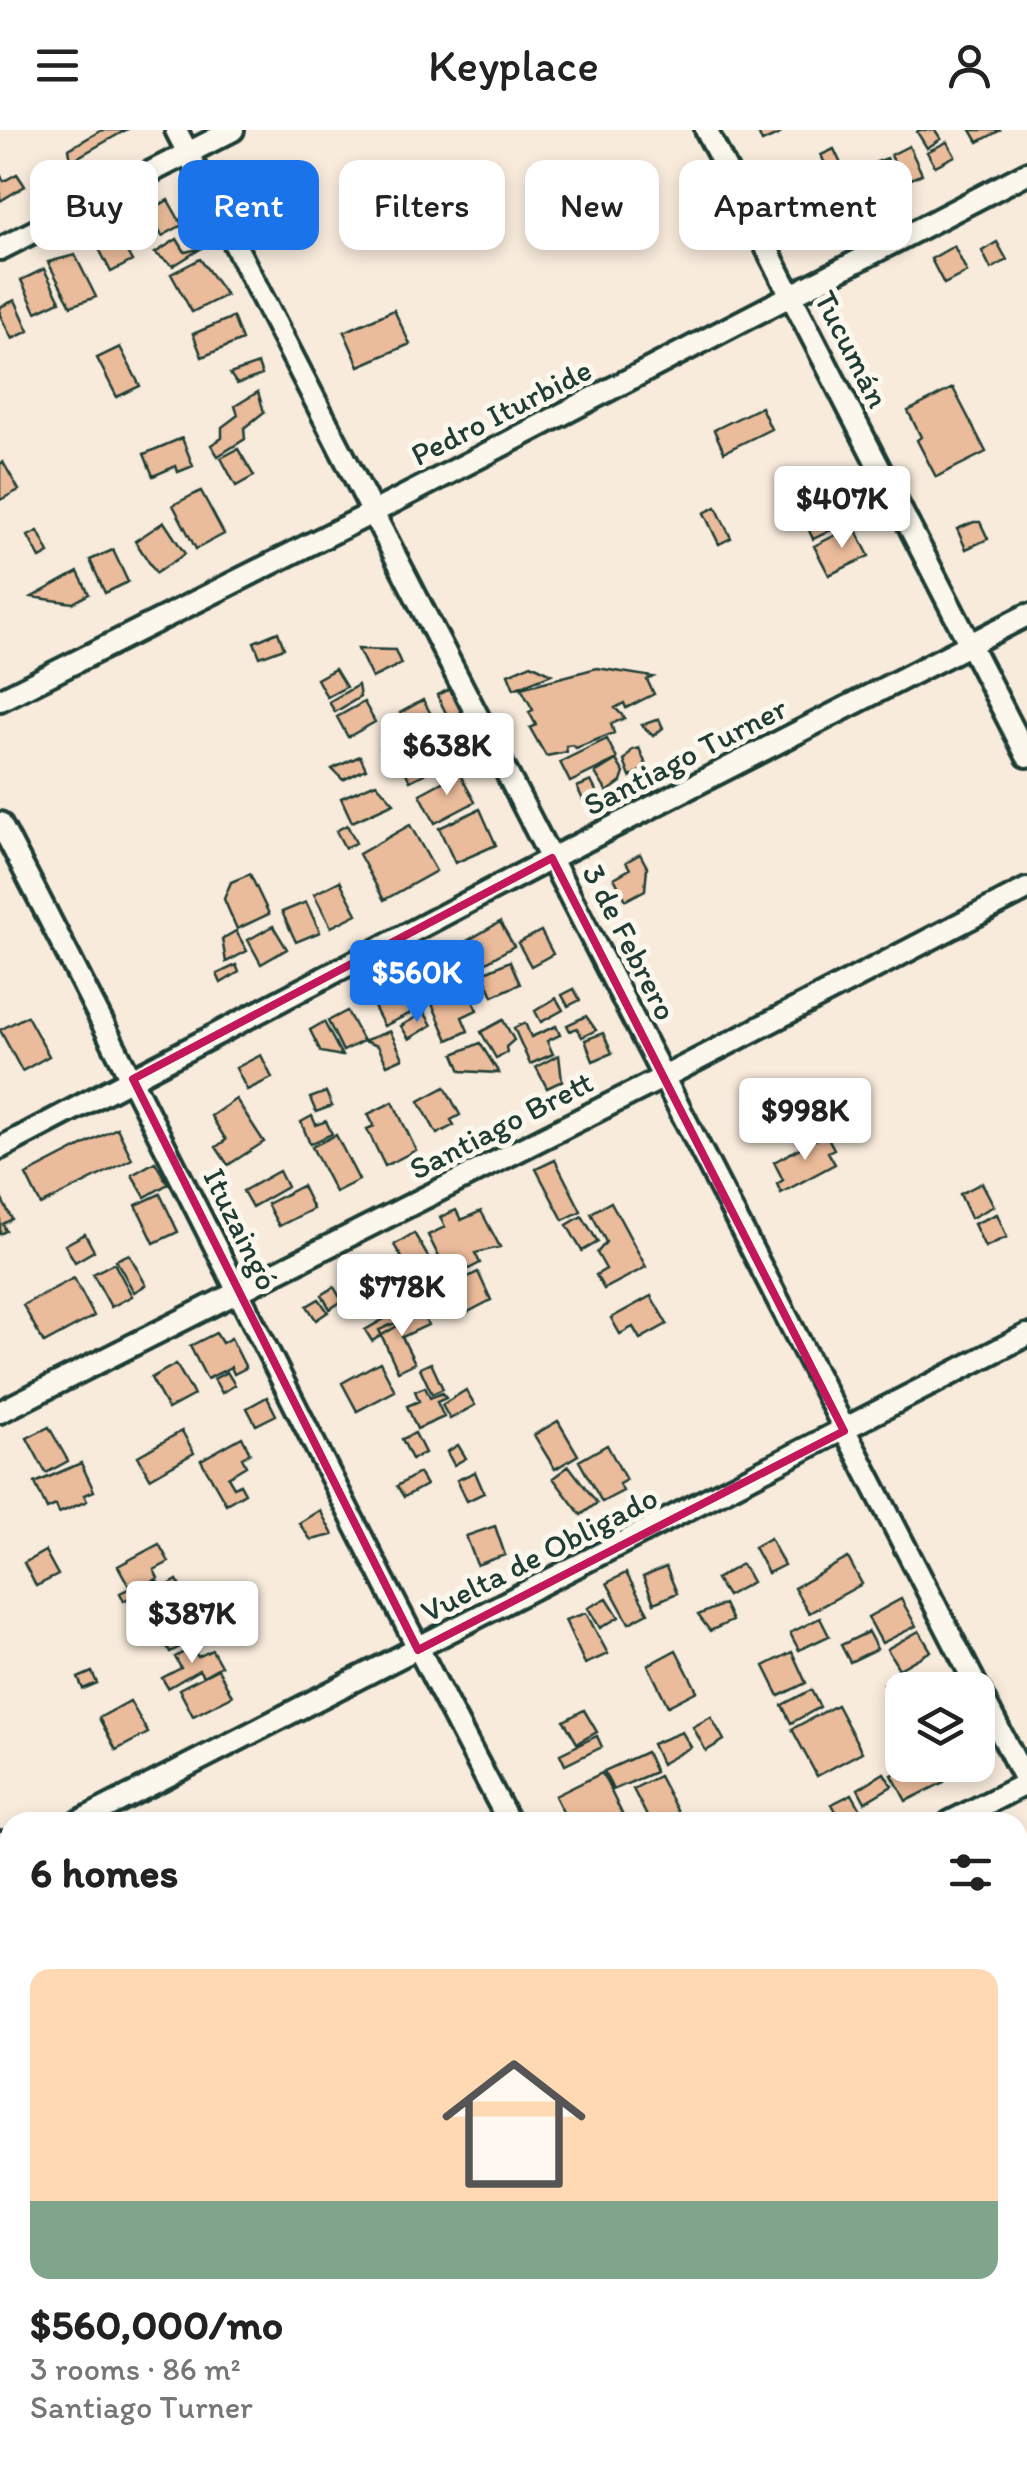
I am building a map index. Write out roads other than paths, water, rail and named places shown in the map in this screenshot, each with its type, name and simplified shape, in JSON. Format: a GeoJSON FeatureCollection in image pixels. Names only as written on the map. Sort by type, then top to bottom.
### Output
{"type":"FeatureCollection","features":[{"type":"Feature","properties":{"kind":"street","name":"3 de Febrero"},"geometry":{"type":"LineString","coordinates":[[176,130],[1027,1783]]}},
{"type":"Feature","properties":{"kind":"street"},"geometry":{"type":"LineString","coordinates":[[0,249],[233,130]]}},
{"type":"Feature","properties":{"kind":"street","name":"Tucumán"},"geometry":{"type":"LineString","coordinates":[[706,130],[1027,756]]}},
{"type":"Feature","properties":{"kind":"street","name":"Pedro Iturbide"},"geometry":{"type":"LineString","coordinates":[[0,700],[372,513],[1027,173]]}},
{"type":"Feature","properties":{"kind":"street","name":"Santiago Turner"},"geometry":{"type":"LineString","coordinates":[[0,1148],[1027,614]]}},
{"type":"Feature","properties":{"kind":"street","name":"Ituzaingó"},"geometry":{"type":"LineString","coordinates":[[0,823],[504,1812]]}},
{"type":"Feature","properties":{"kind":"street","name":"Santiago Brett"},"geometry":{"type":"LineString","coordinates":[[0,1412],[1027,889]]}},
{"type":"Feature","properties":{"kind":"street","name":"Vuelta de Obligado"},"geometry":{"type":"LineString","coordinates":[[98,1812],[1027,1335]]}},
{"type":"Feature","properties":{"kind":"street"},"geometry":{"type":"LineString","coordinates":[[970,1812],[1027,1783]]}}]}
